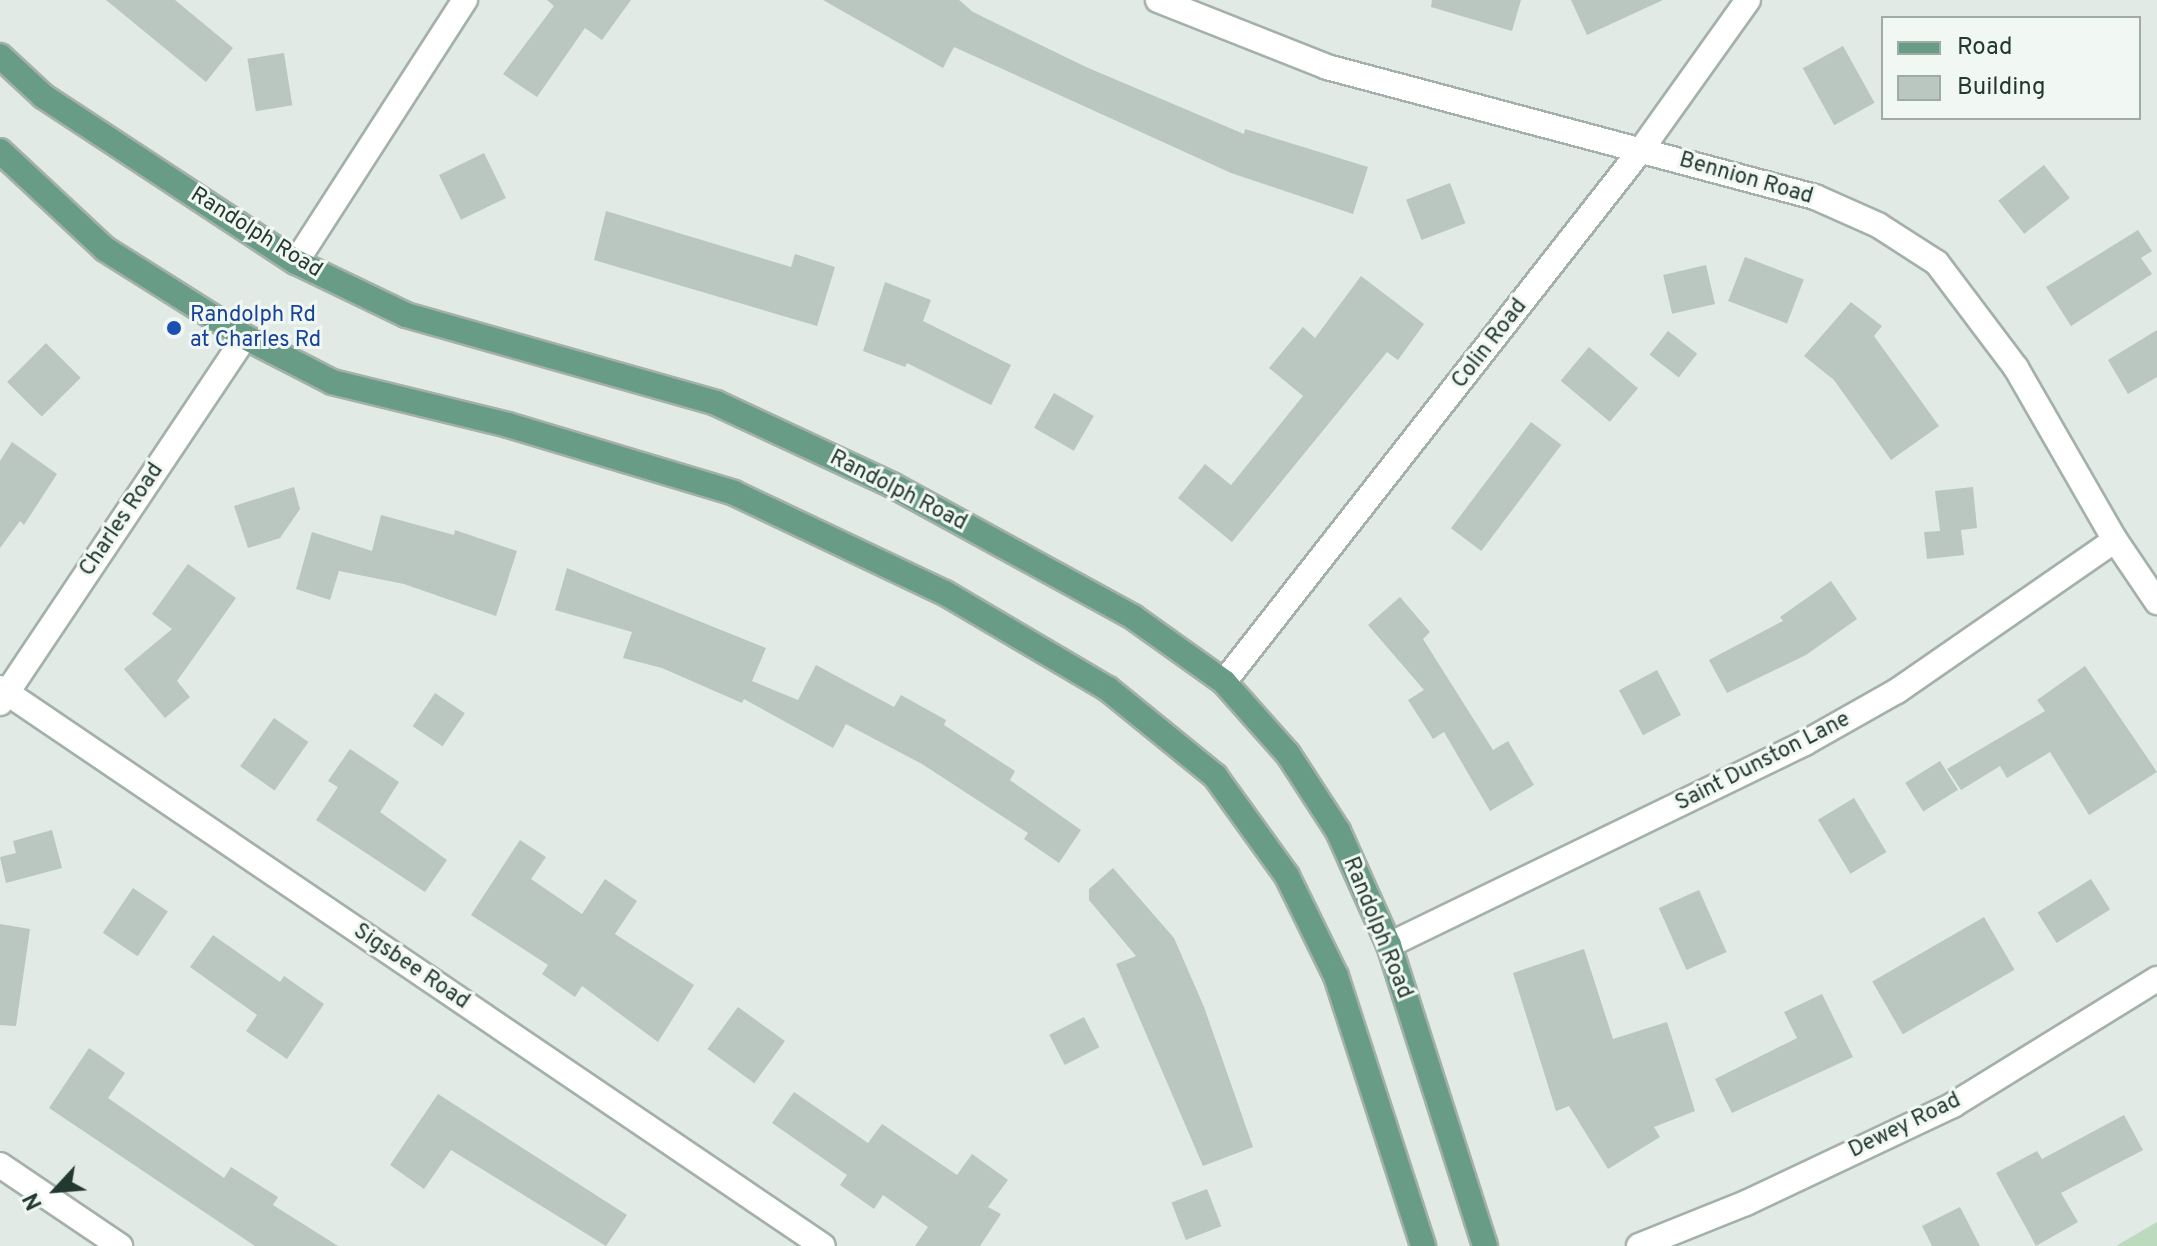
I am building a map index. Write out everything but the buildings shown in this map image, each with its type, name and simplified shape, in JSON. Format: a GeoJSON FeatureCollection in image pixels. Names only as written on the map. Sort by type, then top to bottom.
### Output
{"type":"FeatureCollection","features":[{"type":"Feature","properties":{"kind":"main road","name":"Randolph Road"},"geometry":{"type":"LineString","coordinates":[[0,56],[43,96],[296,262],[406,315],[716,403],[892,485],[1039,565],[1133,617],[1224,682],[1288,754],[1338,831],[1389,945],[1485,1246]]}},
{"type":"Feature","properties":{"kind":"main road"},"geometry":{"type":"LineString","coordinates":[[0,151],[105,249],[245,337],[332,382],[508,425],[734,493],[945,593],[1108,689],[1215,776],[1287,876],[1336,976],[1423,1246]]}},
{"type":"Feature","properties":{"kind":"street"},"geometry":{"type":"LineString","coordinates":[[296,262],[465,0]]}},
{"type":"Feature","properties":{"kind":"street","name":"Bennion Road"},"geometry":{"type":"LineString","coordinates":[[1158,0],[1327,67],[1815,197],[1878,225],[1937,263],[2016,368],[2115,540],[2157,602]]}},
{"type":"Feature","properties":{"kind":"street","name":"Colin Road"},"geometry":{"type":"LineString","coordinates":[[1224,682],[1641,150],[1748,0]]}},
{"type":"Feature","properties":{"kind":"street","name":"Charles Road"},"geometry":{"type":"LineString","coordinates":[[2,695],[245,337]]}},
{"type":"Feature","properties":{"kind":"street","name":"Saint Dunston Lane"},"geometry":{"type":"LineString","coordinates":[[1389,945],[1805,743],[1897,691],[2115,540]]}},
{"type":"Feature","properties":{"kind":"street","name":"Sigsbee Road"},"geometry":{"type":"LineString","coordinates":[[2,695],[823,1246]]}},
{"type":"Feature","properties":{"kind":"street","name":"Dewey Road"},"geometry":{"type":"LineString","coordinates":[[1639,1246],[1746,1203],[1953,1105],[2157,979]]}},
{"type":"Feature","properties":{"kind":"street"},"geometry":{"type":"LineString","coordinates":[[0,1165],[120,1246]]}},
{"type":"Feature","properties":{"kind":"green space"},"geometry":{"type":"Polygon","coordinates":[[[2157,1222],[2157,1246],[2116,1246],[2157,1222]]]}},
{"type":"Feature","properties":{"kind":"place","name":"Randolph Rd at Charles Rd"},"geometry":{"type":"Point","coordinates":[174,328]}}]}
